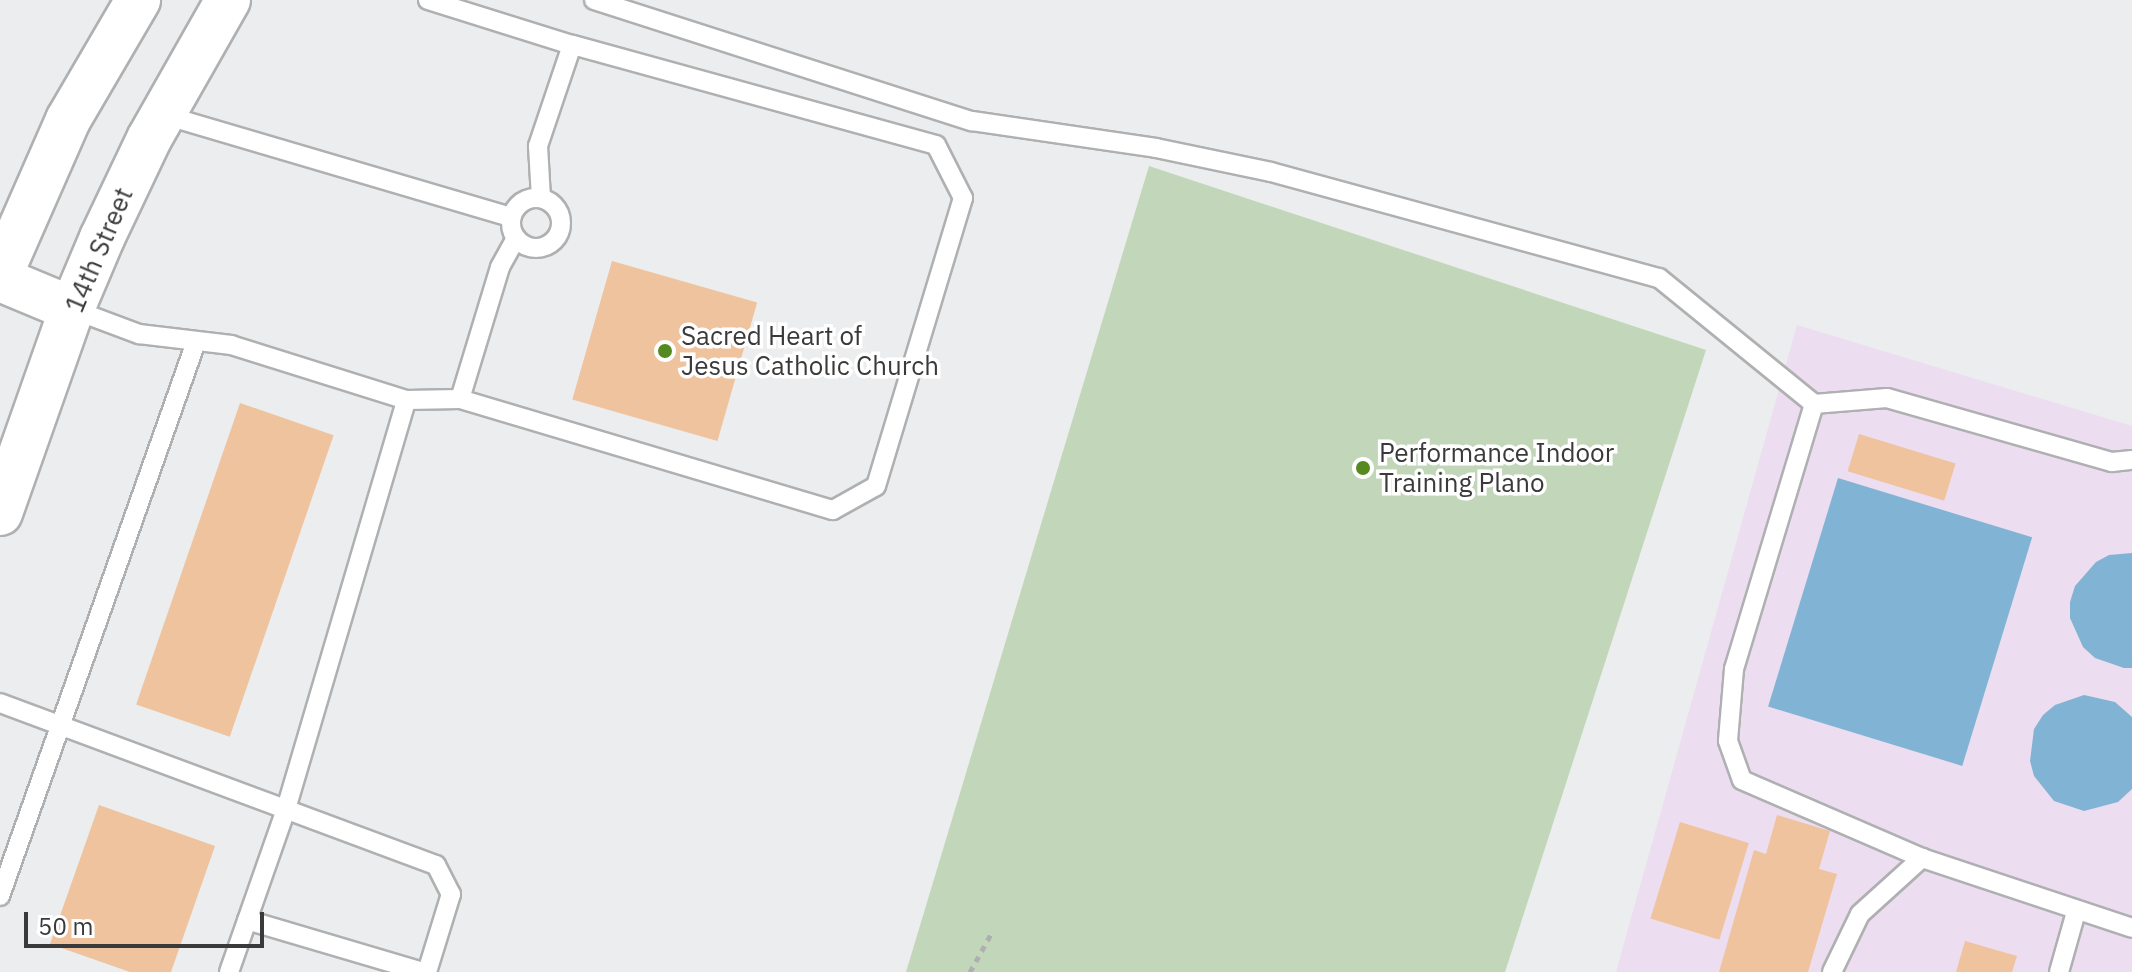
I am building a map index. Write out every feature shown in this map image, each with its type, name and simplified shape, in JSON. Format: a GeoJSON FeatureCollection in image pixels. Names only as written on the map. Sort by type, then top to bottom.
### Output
{"type":"FeatureCollection","features":[{"type":"Feature","properties":{"kind":"main road"},"geometry":{"type":"LineString","coordinates":[[72,309],[0,277],[68,120],[138,0]]}},
{"type":"Feature","properties":{"kind":"main road","name":"14th Street"},"geometry":{"type":"LineString","coordinates":[[0,513],[72,309],[102,238],[164,115],[228,0]]}},
{"type":"Feature","properties":{"kind":"lane"},"geometry":{"type":"LineString","coordinates":[[72,309],[139,334],[231,345],[406,400],[460,399],[833,510],[876,486],[963,198],[936,145],[572,45],[428,0]]}},
{"type":"Feature","properties":{"kind":"lane"},"geometry":{"type":"LineString","coordinates":[[594,0],[972,121],[1156,148],[1271,172],[1659,278],[1814,404],[1887,398],[2112,462],[2132,460]]}},
{"type":"Feature","properties":{"kind":"lane"},"geometry":{"type":"LineString","coordinates":[[516,238],[535,248],[556,237],[560,214],[541,198],[538,146],[572,45]]}},
{"type":"Feature","properties":{"kind":"lane"},"geometry":{"type":"LineString","coordinates":[[164,115],[511,217]]}},
{"type":"Feature","properties":{"kind":"lane"},"geometry":{"type":"LineString","coordinates":[[511,217],[524,200],[541,198]]}},
{"type":"Feature","properties":{"kind":"lane"},"geometry":{"type":"LineString","coordinates":[[460,399],[500,267],[516,238],[511,217]]}},
{"type":"Feature","properties":{"kind":"lane"},"geometry":{"type":"LineString","coordinates":[[0,896],[196,342]]}},
{"type":"Feature","properties":{"kind":"lane"},"geometry":{"type":"LineString","coordinates":[[229,972],[286,809],[406,400]]}},
{"type":"Feature","properties":{"kind":"lane"},"geometry":{"type":"LineString","coordinates":[[1814,404],[1734,669],[1728,741],[1742,780],[1922,858],[2076,912],[2132,928]]}},
{"type":"Feature","properties":{"kind":"lane"},"geometry":{"type":"LineString","coordinates":[[0,703],[436,865],[451,894],[424,972],[247,920]]}},
{"type":"Feature","properties":{"kind":"lane"},"geometry":{"type":"LineString","coordinates":[[1832,972],[1860,914],[1922,858]]}},
{"type":"Feature","properties":{"kind":"lane"},"geometry":{"type":"LineString","coordinates":[[2059,972],[2076,912]]}},
{"type":"Feature","properties":{"kind":"path"},"geometry":{"type":"LineString","coordinates":[[970,972],[991,934]]}},
{"type":"Feature","properties":{"kind":"shaded area"},"geometry":{"type":"Polygon","coordinates":[[[1797,325],[2132,426],[2132,972],[1616,972],[1797,325]]]}},
{"type":"Feature","properties":{"kind":"green space","name":"Performance Indoor Training Plano"},"geometry":{"type":"Polygon","coordinates":[[[1149,166],[1706,350],[1505,972],[906,972],[1149,166]]]}},
{"type":"Feature","properties":{"kind":"water"},"geometry":{"type":"Polygon","coordinates":[[[1838,478],[2032,537],[1962,766],[1768,707],[1838,478]]]}},
{"type":"Feature","properties":{"kind":"water"},"geometry":{"type":"Polygon","coordinates":[[[2132,553],[2132,668],[2124,668],[2095,658],[2083,647],[2070,618],[2070,602],[2075,586],[2096,562],[2109,555],[2132,553]]]}},
{"type":"Feature","properties":{"kind":"water"},"geometry":{"type":"Polygon","coordinates":[[[2084,695],[2115,702],[2132,717],[2132,789],[2118,802],[2084,811],[2054,801],[2034,776],[2030,761],[2034,729],[2043,715],[2055,705],[2084,695]]]}},
{"type":"Feature","properties":{"kind":"building","name":"Sacred Heart of Jesus Catholic Church"},"geometry":{"type":"Polygon","coordinates":[[[612,261],[757,303],[717,441],[572,399],[612,261]]]}},
{"type":"Feature","properties":{"kind":"building"},"geometry":{"type":"Polygon","coordinates":[[[240,403],[334,435],[230,737],[136,705],[240,403]]]}},
{"type":"Feature","properties":{"kind":"building"},"geometry":{"type":"Polygon","coordinates":[[[1859,434],[1956,464],[1944,501],[1848,471],[1859,434]]]}},
{"type":"Feature","properties":{"kind":"building"},"geometry":{"type":"Polygon","coordinates":[[[99,805],[215,846],[171,972],[130,972],[50,944],[99,805]]]}},
{"type":"Feature","properties":{"kind":"building"},"geometry":{"type":"Polygon","coordinates":[[[1777,815],[1830,831],[1819,869],[1837,874],[1808,972],[1719,972],[1754,850],[1766,854],[1777,815]]]}},
{"type":"Feature","properties":{"kind":"building"},"geometry":{"type":"Polygon","coordinates":[[[1680,822],[1749,843],[1719,940],[1650,919],[1680,822]]]}},
{"type":"Feature","properties":{"kind":"building"},"geometry":{"type":"Polygon","coordinates":[[[1965,941],[2017,956],[2012,972],[1956,972],[1965,941]]]}},
{"type":"Feature","properties":{"kind":"place","name":"Sacred Heart of Jesus Catholic Church"},"geometry":{"type":"Point","coordinates":[665,351]}},
{"type":"Feature","properties":{"kind":"place","name":"Performance Indoor Training Plano"},"geometry":{"type":"Point","coordinates":[1363,468]}}]}
